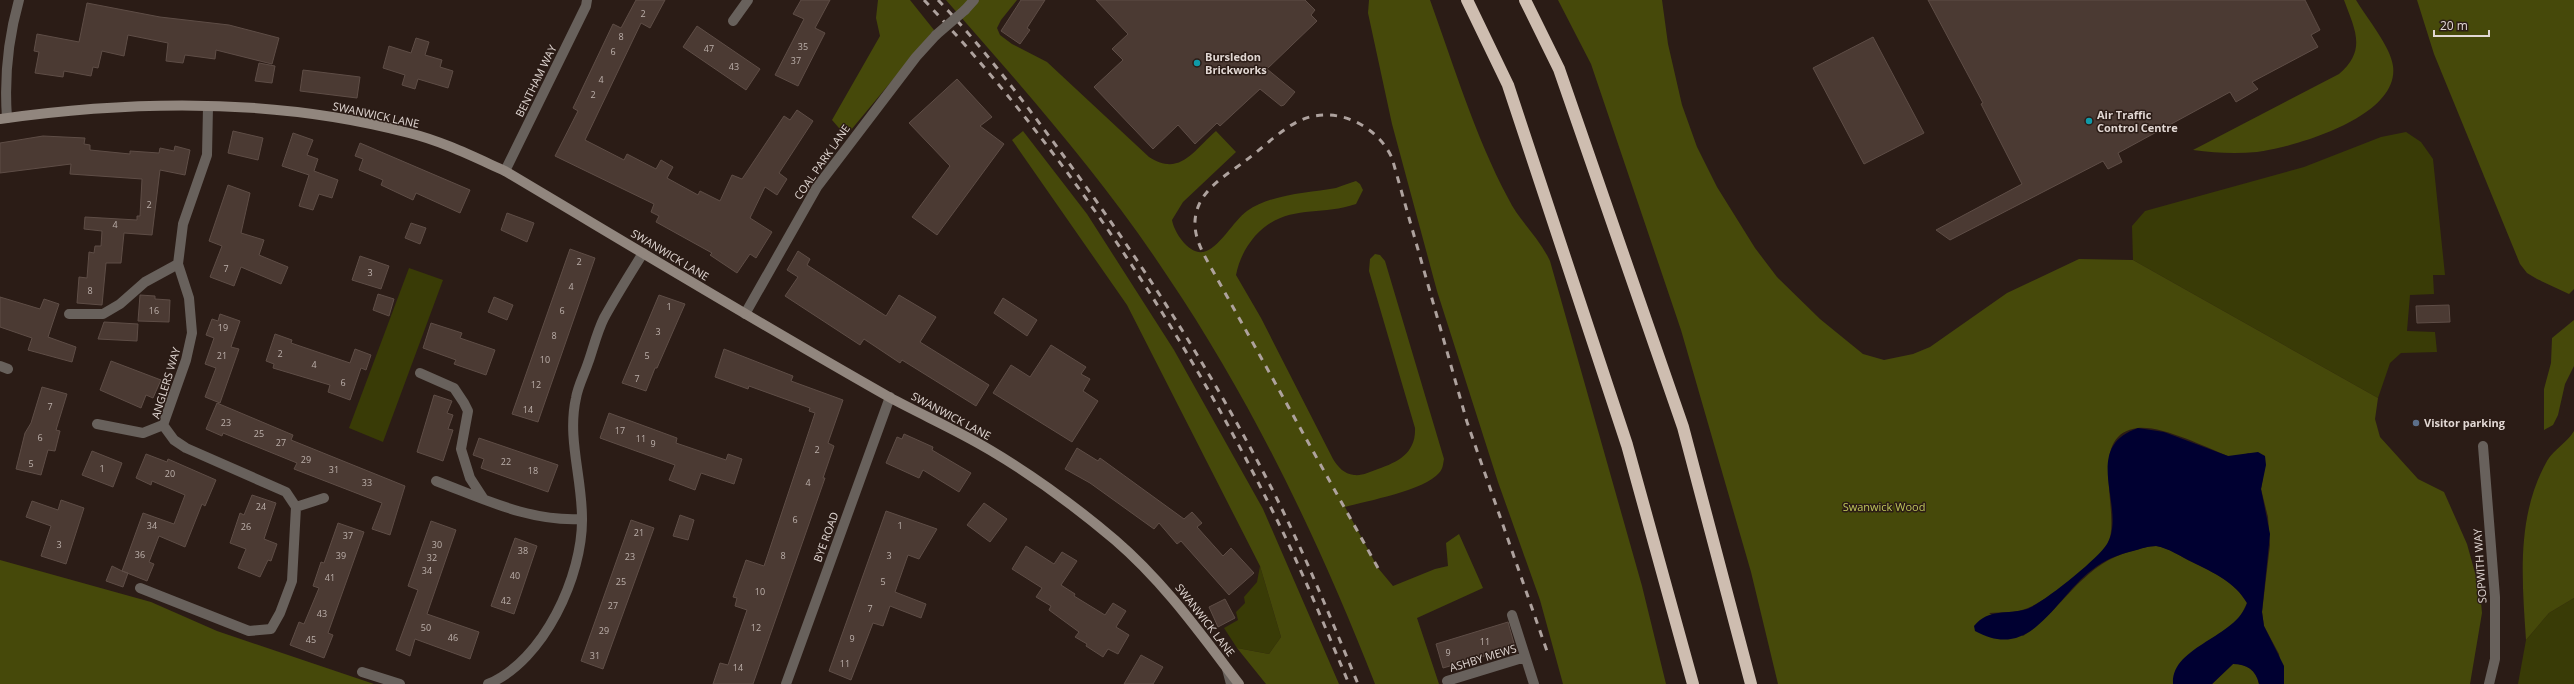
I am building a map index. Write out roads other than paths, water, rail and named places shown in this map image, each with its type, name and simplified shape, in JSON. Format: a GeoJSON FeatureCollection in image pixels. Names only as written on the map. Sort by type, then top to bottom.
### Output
{"type":"FeatureCollection","features":[{"type":"Feature","properties":{"kind":"highway"},"geometry":{"type":"LineString","coordinates":[[1468,0],[1508,85],[1627,445],[1693,684]]}},
{"type":"Feature","properties":{"kind":"highway"},"geometry":{"type":"LineString","coordinates":[[1525,0],[1559,69],[1683,427],[1751,684]]}},
{"type":"Feature","properties":{"kind":"street"},"geometry":{"type":"LineString","coordinates":[[3,118],[10,30],[19,0]]}},
{"type":"Feature","properties":{"kind":"street","name":"BENTHAM WAY"},"geometry":{"type":"LineString","coordinates":[[505,171],[586,6],[587,0]]}},
{"type":"Feature","properties":{"kind":"street"},"geometry":{"type":"LineString","coordinates":[[733,21],[748,0]]}},
{"type":"Feature","properties":{"kind":"street","name":"COAL PARK LANE"},"geometry":{"type":"LineString","coordinates":[[745,314],[817,187],[916,57],[974,0]]}},
{"type":"Feature","properties":{"kind":"street","name":"SWANWICK LANE"},"geometry":{"type":"LineString","coordinates":[[3,118],[72,110],[143,106],[283,110],[350,119],[411,133],[464,152],[505,171],[745,314],[890,398],[988,448],[1071,504],[1116,541],[1160,582],[1196,624],[1239,684]]}},
{"type":"Feature","properties":{"kind":"street","name":"ANGLERS WAY"},"geometry":{"type":"LineString","coordinates":[[208,107],[207,155],[183,224],[178,264],[189,298],[192,333],[186,360],[163,425],[174,440],[186,448],[286,492],[296,507]]}},
{"type":"Feature","properties":{"kind":"street"},"geometry":{"type":"LineString","coordinates":[[488,684],[512,670],[531,650],[562,603],[572,577],[579,549],[582,519],[572,420],[576,396],[604,319],[643,253]]}},
{"type":"Feature","properties":{"kind":"street"},"geometry":{"type":"LineString","coordinates":[[70,314],[103,314],[120,304],[145,282],[178,264]]}},
{"type":"Feature","properties":{"kind":"street"},"geometry":{"type":"LineString","coordinates":[[420,373],[454,388],[464,403],[468,412],[461,449],[470,478],[483,498]]}},
{"type":"Feature","properties":{"kind":"street","name":"BYE ROAD"},"geometry":{"type":"LineString","coordinates":[[786,684],[890,398]]}},
{"type":"Feature","properties":{"kind":"street"},"geometry":{"type":"LineString","coordinates":[[97,424],[143,433],[163,425]]}},
{"type":"Feature","properties":{"kind":"street","name":"SOPWITH WAY"},"geometry":{"type":"LineString","coordinates":[[2484,446],[2495,597],[2495,659],[2489,684]]}},
{"type":"Feature","properties":{"kind":"street"},"geometry":{"type":"LineString","coordinates":[[436,481],[535,516],[562,520],[582,519]]}},
{"type":"Feature","properties":{"kind":"street"},"geometry":{"type":"LineString","coordinates":[[140,588],[249,631],[271,629],[280,613],[292,581],[296,507],[324,498]]}},
{"type":"Feature","properties":{"kind":"street","name":"ASHBY MEWS"},"geometry":{"type":"LineString","coordinates":[[1512,615],[1534,684]]}},
{"type":"Feature","properties":{"kind":"street","name":"ASHBY MEWS"},"geometry":{"type":"LineString","coordinates":[[1448,681],[1525,657]]}},
{"type":"Feature","properties":{"kind":"street","name":"SWANWICK LANE"},"geometry":{"type":"LineString","coordinates":[[1227,668],[1230,684]]}},
{"type":"Feature","properties":{"kind":"street"},"geometry":{"type":"LineString","coordinates":[[362,672],[400,684]]}},
{"type":"Feature","properties":{"kind":"railway"},"geometry":{"type":"LineString","coordinates":[[924,0],[974,55],[1022,113],[1113,237],[1155,301],[1232,432],[1266,498],[1299,567],[1349,684]]}},
{"type":"Feature","properties":{"kind":"railway"},"geometry":{"type":"LineString","coordinates":[[938,0],[987,56],[1063,155],[1092,195],[1175,318],[1226,404],[1273,491],[1296,539],[1358,684]]}},
{"type":"Feature","properties":{"kind":"railway"},"geometry":{"type":"LineString","coordinates":[[1378,568],[1205,257],[1195,230],[1198,207],[1206,193],[1212,187],[1286,128],[1301,120],[1314,116],[1328,115],[1354,121],[1376,136],[1385,146],[1392,158],[1467,422],[1548,654]]}},
{"type":"Feature","properties":{"kind":"place","name":"Bursledon Brickworks"},"geometry":{"type":"Point","coordinates":[1197,63]}},
{"type":"Feature","properties":{"kind":"place","name":"Air Traffic Control Centre"},"geometry":{"type":"Point","coordinates":[2089,121]}},
{"type":"Feature","properties":{"kind":"place","name":"Visitor parking"},"geometry":{"type":"Point","coordinates":[2416,423]}},
{"type":"Feature","properties":{"kind":"park label","name":"Swanwick Wood"},"geometry":{"type":"Point","coordinates":[1884,507]}}]}
